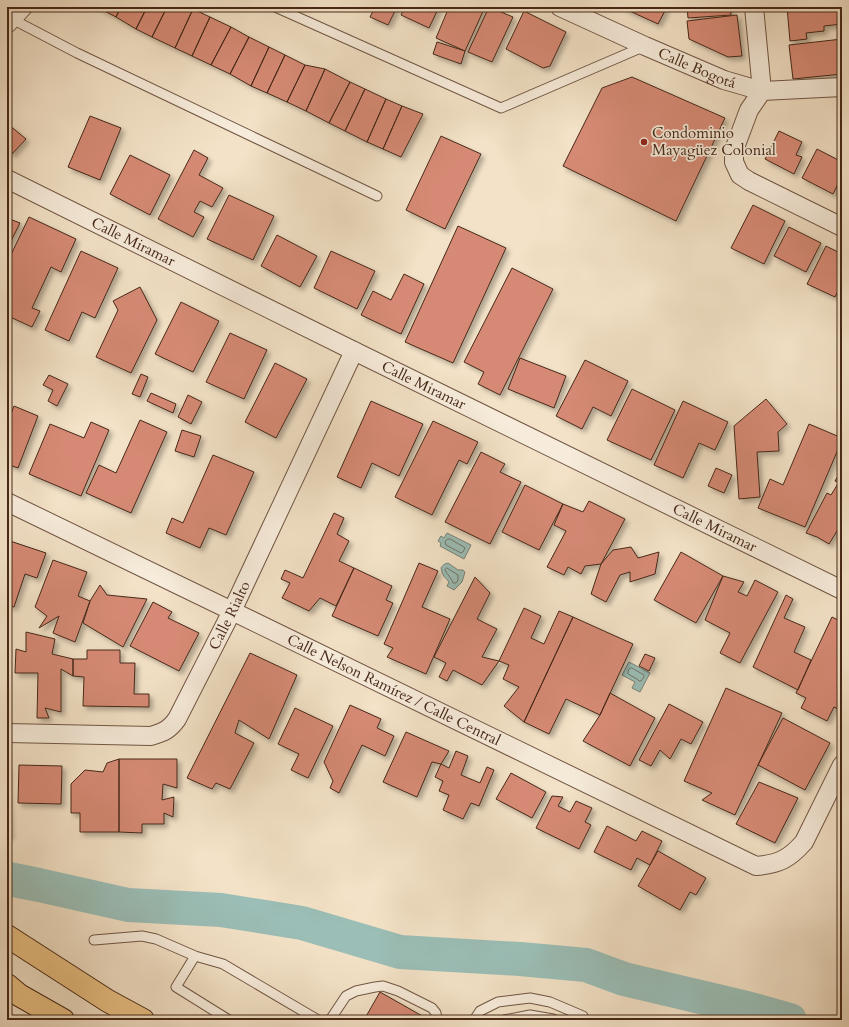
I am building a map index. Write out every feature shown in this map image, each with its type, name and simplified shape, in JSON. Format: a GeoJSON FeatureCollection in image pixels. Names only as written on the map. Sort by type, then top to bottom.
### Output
{"type":"FeatureCollection","features":[{"type":"Feature","properties":{"kind":"highway"},"geometry":{"type":"LineString","coordinates":[[7,936],[108,1001],[142,1020]]}},
{"type":"Feature","properties":{"kind":"highway"},"geometry":{"type":"LineString","coordinates":[[13,990],[43,1020]]}},
{"type":"Feature","properties":{"kind":"highway"},"geometry":{"type":"LineString","coordinates":[[13,990],[63,1020]]}},
{"type":"Feature","properties":{"kind":"street","name":"Calle Bogotá"},"geometry":{"type":"LineString","coordinates":[[560,7],[724,80],[762,91],[842,87]]}},
{"type":"Feature","properties":{"kind":"street"},"geometry":{"type":"LineString","coordinates":[[754,7],[762,91],[749,110],[734,150],[734,162],[740,175],[749,182],[842,227]]}},
{"type":"Feature","properties":{"kind":"street","name":"Calle Miramar"},"geometry":{"type":"LineString","coordinates":[[7,179],[842,590]]}},
{"type":"Feature","properties":{"kind":"street","name":"Calle Rialto"},"geometry":{"type":"LineString","coordinates":[[7,734],[151,736],[163,733],[171,727],[177,720],[232,611],[354,351]]}},
{"type":"Feature","properties":{"kind":"street","name":"Calle Nelson Ramírez / Calle Central"},"geometry":{"type":"LineString","coordinates":[[7,502],[756,866],[769,865],[783,861],[796,852],[804,842],[842,764]]}},
{"type":"Feature","properties":{"kind":"lane"},"geometry":{"type":"LineString","coordinates":[[275,7],[501,108],[645,46]]}},
{"type":"Feature","properties":{"kind":"lane"},"geometry":{"type":"LineString","coordinates":[[14,17],[77,53],[378,196]]}},
{"type":"Feature","properties":{"kind":"lane"},"geometry":{"type":"LineString","coordinates":[[94,940],[142,936],[156,939],[195,956],[223,964],[318,1020]]}},
{"type":"Feature","properties":{"kind":"lane"},"geometry":{"type":"LineString","coordinates":[[195,956],[176,987],[229,1020]]}},
{"type":"Feature","properties":{"kind":"lane"},"geometry":{"type":"LineString","coordinates":[[330,1020],[346,996],[356,991],[383,986],[398,991],[432,1008],[436,1013],[437,1020]]}},
{"type":"Feature","properties":{"kind":"lane"},"geometry":{"type":"LineString","coordinates":[[474,1020],[480,1011],[498,1002],[530,998],[550,1002],[583,1016],[580,1020]]}},
{"type":"Feature","properties":{"kind":"lane"},"geometry":{"type":"LineString","coordinates":[[504,1020],[530,1015],[555,1020]]}},
{"type":"Feature","properties":{"kind":"water"},"geometry":{"type":"Polygon","coordinates":[[[447,533],[471,545],[464,559],[440,546],[441,543],[438,541],[441,536],[444,538],[447,533]]]}},
{"type":"Feature","properties":{"kind":"water"},"geometry":{"type":"Polygon","coordinates":[[[448,563],[458,570],[463,570],[465,572],[462,582],[454,590],[447,586],[449,582],[443,575],[441,568],[448,563]]]}},
{"type":"Feature","properties":{"kind":"water"},"geometry":{"type":"Polygon","coordinates":[[[629,662],[650,673],[640,692],[632,688],[635,682],[622,675],[629,662]]]}},
{"type":"Feature","properties":{"kind":"building"},"geometry":{"type":"Polygon","coordinates":[[[97,7],[121,7],[116,17],[97,7]]]}},
{"type":"Feature","properties":{"kind":"building"},"geometry":{"type":"Polygon","coordinates":[[[121,7],[147,7],[136,29],[116,17],[121,7]]]}},
{"type":"Feature","properties":{"kind":"building"},"geometry":{"type":"Polygon","coordinates":[[[147,7],[167,7],[152,37],[136,29],[147,7]]]}},
{"type":"Feature","properties":{"kind":"building"},"geometry":{"type":"Polygon","coordinates":[[[167,7],[189,7],[193,9],[175,48],[152,37],[167,7]]]}},
{"type":"Feature","properties":{"kind":"building"},"geometry":{"type":"Polygon","coordinates":[[[375,7],[397,7],[388,25],[370,17],[375,7]]]}},
{"type":"Feature","properties":{"kind":"building"},"geometry":{"type":"Polygon","coordinates":[[[405,7],[439,7],[429,28],[401,15],[405,7]]]}},
{"type":"Feature","properties":{"kind":"building"},"geometry":{"type":"Polygon","coordinates":[[[449,7],[485,7],[465,51],[436,38],[449,7]]]}},
{"type":"Feature","properties":{"kind":"building"},"geometry":{"type":"Polygon","coordinates":[[[489,7],[513,17],[492,62],[468,52],[489,7]]]}},
{"type":"Feature","properties":{"kind":"building"},"geometry":{"type":"Polygon","coordinates":[[[621,7],[667,7],[658,24],[621,7]]]}},
{"type":"Feature","properties":{"kind":"building"},"geometry":{"type":"Polygon","coordinates":[[[687,7],[730,7],[731,15],[688,18],[687,7]]]}},
{"type":"Feature","properties":{"kind":"building"},"geometry":{"type":"Polygon","coordinates":[[[787,7],[842,7],[842,24],[824,26],[824,31],[806,33],[807,39],[790,41],[787,7]]]}},
{"type":"Feature","properties":{"kind":"building"},"geometry":{"type":"Polygon","coordinates":[[[193,9],[210,17],[192,56],[175,48],[193,9]]]}},
{"type":"Feature","properties":{"kind":"building"},"geometry":{"type":"Polygon","coordinates":[[[524,11],[566,32],[550,66],[543,68],[506,49],[524,11]]]}},
{"type":"Feature","properties":{"kind":"building"},"geometry":{"type":"Polygon","coordinates":[[[737,15],[742,56],[728,57],[689,39],[687,21],[737,15]]]}},
{"type":"Feature","properties":{"kind":"building"},"geometry":{"type":"Polygon","coordinates":[[[210,17],[231,27],[211,65],[192,56],[210,17]]]}},
{"type":"Feature","properties":{"kind":"building"},"geometry":{"type":"Polygon","coordinates":[[[231,27],[249,37],[230,74],[211,65],[231,27]]]}},
{"type":"Feature","properties":{"kind":"building"},"geometry":{"type":"Polygon","coordinates":[[[249,37],[269,47],[251,86],[230,74],[249,37]]]}},
{"type":"Feature","properties":{"kind":"building"},"geometry":{"type":"Polygon","coordinates":[[[842,39],[842,74],[793,79],[789,45],[842,39]]]}},
{"type":"Feature","properties":{"kind":"building"},"geometry":{"type":"Polygon","coordinates":[[[437,42],[465,51],[461,64],[433,54],[437,42]]]}},
{"type":"Feature","properties":{"kind":"building"},"geometry":{"type":"Polygon","coordinates":[[[269,47],[285,55],[267,93],[251,86],[269,47]]]}},
{"type":"Feature","properties":{"kind":"building"},"geometry":{"type":"Polygon","coordinates":[[[285,55],[305,65],[287,102],[267,93],[285,55]]]}},
{"type":"Feature","properties":{"kind":"building"},"geometry":{"type":"Polygon","coordinates":[[[305,65],[325,69],[306,111],[287,102],[305,65]]]}},
{"type":"Feature","properties":{"kind":"building"},"geometry":{"type":"Polygon","coordinates":[[[325,69],[350,82],[329,123],[306,111],[325,69]]]}},
{"type":"Feature","properties":{"kind":"building","name":"Condominio Mayagüez Colonial"},"geometry":{"type":"Polygon","coordinates":[[[632,77],[725,118],[676,221],[563,166],[602,88],[632,77]]]}},
{"type":"Feature","properties":{"kind":"building"},"geometry":{"type":"Polygon","coordinates":[[[350,82],[365,89],[345,131],[329,123],[350,82]]]}},
{"type":"Feature","properties":{"kind":"building"},"geometry":{"type":"Polygon","coordinates":[[[365,89],[386,99],[367,142],[345,131],[365,89]]]}},
{"type":"Feature","properties":{"kind":"building"},"geometry":{"type":"Polygon","coordinates":[[[386,99],[402,106],[383,149],[367,142],[386,99]]]}},
{"type":"Feature","properties":{"kind":"building"},"geometry":{"type":"Polygon","coordinates":[[[402,106],[423,114],[401,157],[383,149],[402,106]]]}},
{"type":"Feature","properties":{"kind":"building"},"geometry":{"type":"Polygon","coordinates":[[[90,116],[121,128],[100,180],[68,167],[90,116]]]}},
{"type":"Feature","properties":{"kind":"building"},"geometry":{"type":"Polygon","coordinates":[[[9,125],[26,139],[12,154],[7,150],[7,127],[9,125]]]}},
{"type":"Feature","properties":{"kind":"building"},"geometry":{"type":"Polygon","coordinates":[[[779,131],[802,142],[796,155],[802,157],[794,174],[765,159],[779,131]]]}},
{"type":"Feature","properties":{"kind":"building"},"geometry":{"type":"Polygon","coordinates":[[[441,136],[481,154],[445,229],[406,210],[441,136]]]}},
{"type":"Feature","properties":{"kind":"building"},"geometry":{"type":"Polygon","coordinates":[[[817,149],[842,162],[842,176],[833,194],[802,178],[817,149]]]}},
{"type":"Feature","properties":{"kind":"building"},"geometry":{"type":"Polygon","coordinates":[[[194,150],[208,158],[199,175],[223,188],[212,207],[200,201],[194,212],[204,217],[193,237],[158,219],[194,150]]]}},
{"type":"Feature","properties":{"kind":"building"},"geometry":{"type":"Polygon","coordinates":[[[130,155],[170,175],[150,215],[110,194],[130,155]]]}},
{"type":"Feature","properties":{"kind":"building"},"geometry":{"type":"Polygon","coordinates":[[[229,195],[274,216],[253,260],[207,239],[229,195]]]}},
{"type":"Feature","properties":{"kind":"building"},"geometry":{"type":"Polygon","coordinates":[[[753,205],[785,221],[764,264],[731,248],[753,205]]]}},
{"type":"Feature","properties":{"kind":"building"},"geometry":{"type":"Polygon","coordinates":[[[29,217],[76,239],[61,272],[51,267],[32,308],[40,311],[32,327],[7,315],[7,263],[29,217]]]}},
{"type":"Feature","properties":{"kind":"building"},"geometry":{"type":"Polygon","coordinates":[[[7,218],[20,223],[7,249],[7,218]]]}},
{"type":"Feature","properties":{"kind":"building"},"geometry":{"type":"Polygon","coordinates":[[[458,226],[506,248],[453,363],[405,342],[458,226]]]}},
{"type":"Feature","properties":{"kind":"building"},"geometry":{"type":"Polygon","coordinates":[[[789,227],[821,243],[806,272],[774,256],[789,227]]]}},
{"type":"Feature","properties":{"kind":"building"},"geometry":{"type":"Polygon","coordinates":[[[277,235],[317,256],[300,287],[261,266],[277,235]]]}},
{"type":"Feature","properties":{"kind":"building"},"geometry":{"type":"Polygon","coordinates":[[[826,246],[842,254],[842,283],[835,297],[807,284],[826,246]]]}},
{"type":"Feature","properties":{"kind":"building"},"geometry":{"type":"Polygon","coordinates":[[[81,251],[118,268],[95,318],[82,312],[69,341],[45,330],[81,251]]]}},
{"type":"Feature","properties":{"kind":"building"},"geometry":{"type":"Polygon","coordinates":[[[331,251],[375,271],[357,309],[314,288],[331,251]]]}},
{"type":"Feature","properties":{"kind":"building"},"geometry":{"type":"Polygon","coordinates":[[[512,268],[553,289],[500,395],[478,384],[484,372],[464,362],[512,268]]]}},
{"type":"Feature","properties":{"kind":"building"},"geometry":{"type":"Polygon","coordinates":[[[404,274],[424,284],[401,334],[361,315],[373,291],[391,300],[404,274]]]}},
{"type":"Feature","properties":{"kind":"building"},"geometry":{"type":"Polygon","coordinates":[[[140,287],[157,320],[131,373],[96,357],[118,310],[113,301],[140,287]]]}},
{"type":"Feature","properties":{"kind":"building"},"geometry":{"type":"Polygon","coordinates":[[[181,302],[219,321],[193,372],[155,354],[181,302]]]}},
{"type":"Feature","properties":{"kind":"building"},"geometry":{"type":"Polygon","coordinates":[[[230,333],[267,350],[244,399],[206,382],[230,333]]]}},
{"type":"Feature","properties":{"kind":"building"},"geometry":{"type":"Polygon","coordinates":[[[520,358],[566,376],[554,408],[508,389],[520,358]]]}},
{"type":"Feature","properties":{"kind":"building"},"geometry":{"type":"Polygon","coordinates":[[[585,360],[628,381],[611,416],[593,407],[582,429],[556,416],[585,360]]]}},
{"type":"Feature","properties":{"kind":"building"},"geometry":{"type":"Polygon","coordinates":[[[275,363],[307,379],[276,438],[245,422],[275,363]]]}},
{"type":"Feature","properties":{"kind":"building"},"geometry":{"type":"Polygon","coordinates":[[[141,374],[148,377],[140,397],[132,394],[141,374]]]}},
{"type":"Feature","properties":{"kind":"building"},"geometry":{"type":"Polygon","coordinates":[[[49,375],[68,384],[57,406],[48,401],[53,390],[43,385],[49,375]]]}},
{"type":"Feature","properties":{"kind":"building"},"geometry":{"type":"Polygon","coordinates":[[[632,389],[675,410],[651,460],[607,440],[632,389]]]}},
{"type":"Feature","properties":{"kind":"building"},"geometry":{"type":"Polygon","coordinates":[[[151,393],[176,404],[173,413],[147,401],[151,393]]]}},
{"type":"Feature","properties":{"kind":"building"},"geometry":{"type":"Polygon","coordinates":[[[188,395],[202,402],[191,424],[178,417],[188,395]]]}},
{"type":"Feature","properties":{"kind":"building"},"geometry":{"type":"Polygon","coordinates":[[[766,399],[787,424],[778,432],[779,451],[757,452],[760,497],[739,499],[734,426],[766,399]]]}},
{"type":"Feature","properties":{"kind":"building"},"geometry":{"type":"Polygon","coordinates":[[[371,401],[423,424],[399,476],[372,463],[361,488],[337,477],[371,401]]]}},
{"type":"Feature","properties":{"kind":"building"},"geometry":{"type":"Polygon","coordinates":[[[683,401],[728,422],[715,450],[699,443],[683,478],[654,465],[683,401]]]}},
{"type":"Feature","properties":{"kind":"building"},"geometry":{"type":"Polygon","coordinates":[[[14,406],[38,416],[18,468],[7,464],[7,424],[14,406]]]}},
{"type":"Feature","properties":{"kind":"building"},"geometry":{"type":"Polygon","coordinates":[[[140,420],[167,432],[131,513],[86,493],[99,465],[116,473],[140,420]]]}},
{"type":"Feature","properties":{"kind":"building"},"geometry":{"type":"Polygon","coordinates":[[[433,421],[478,442],[467,464],[459,460],[432,515],[395,497],[433,421]]]}},
{"type":"Feature","properties":{"kind":"building"},"geometry":{"type":"Polygon","coordinates":[[[91,422],[109,430],[81,496],[29,474],[50,424],[84,438],[91,422]]]}},
{"type":"Feature","properties":{"kind":"building"},"geometry":{"type":"Polygon","coordinates":[[[809,424],[842,438],[842,440],[805,527],[758,508],[770,479],[783,485],[809,424]]]}},
{"type":"Feature","properties":{"kind":"building"},"geometry":{"type":"Polygon","coordinates":[[[182,430],[201,436],[194,457],[175,451],[182,430]]]}},
{"type":"Feature","properties":{"kind":"building"},"geometry":{"type":"Polygon","coordinates":[[[481,452],[505,464],[500,472],[521,482],[490,544],[445,522],[481,452]]]}},
{"type":"Feature","properties":{"kind":"building"},"geometry":{"type":"Polygon","coordinates":[[[213,455],[254,472],[226,535],[209,528],[200,548],[166,533],[172,518],[183,523],[213,455]]]}},
{"type":"Feature","properties":{"kind":"building"},"geometry":{"type":"Polygon","coordinates":[[[716,468],[732,475],[724,493],[708,486],[716,468]]]}},
{"type":"Feature","properties":{"kind":"building"},"geometry":{"type":"Polygon","coordinates":[[[842,469],[842,523],[829,544],[806,533],[827,493],[831,495],[839,482],[835,481],[842,469]]]}},
{"type":"Feature","properties":{"kind":"building"},"geometry":{"type":"Polygon","coordinates":[[[525,485],[563,504],[539,550],[502,532],[525,485]]]}},
{"type":"Feature","properties":{"kind":"building"},"geometry":{"type":"Polygon","coordinates":[[[589,501],[625,519],[601,564],[585,566],[581,574],[568,567],[564,575],[547,567],[566,531],[554,525],[563,504],[583,512],[589,501]]]}},
{"type":"Feature","properties":{"kind":"building"},"geometry":{"type":"Polygon","coordinates":[[[334,513],[344,518],[337,534],[349,541],[339,561],[354,568],[336,606],[320,598],[309,611],[282,598],[290,583],[281,579],[285,570],[303,578],[334,513]]]}},
{"type":"Feature","properties":{"kind":"building"},"geometry":{"type":"Polygon","coordinates":[[[7,540],[46,553],[37,578],[25,574],[14,607],[7,605],[7,540]]]}},
{"type":"Feature","properties":{"kind":"building"},"geometry":{"type":"Polygon","coordinates":[[[631,547],[638,558],[659,552],[655,574],[630,582],[630,572],[620,575],[606,602],[591,594],[601,564],[613,550],[631,547]]]}},
{"type":"Feature","properties":{"kind":"building"},"geometry":{"type":"Polygon","coordinates":[[[681,552],[723,576],[696,623],[654,600],[681,552]]]}},
{"type":"Feature","properties":{"kind":"building"},"geometry":{"type":"Polygon","coordinates":[[[53,560],[87,572],[78,596],[90,601],[75,642],[53,633],[59,616],[39,628],[47,616],[35,607],[53,560]]]}},
{"type":"Feature","properties":{"kind":"building"},"geometry":{"type":"Polygon","coordinates":[[[419,563],[438,571],[422,607],[450,619],[426,674],[387,657],[393,648],[384,644],[419,563]]]}},
{"type":"Feature","properties":{"kind":"building"},"geometry":{"type":"Polygon","coordinates":[[[354,568],[392,586],[386,600],[393,603],[378,636],[332,616],[354,568]]]}},
{"type":"Feature","properties":{"kind":"building"},"geometry":{"type":"Polygon","coordinates":[[[723,576],[744,582],[738,592],[747,596],[755,580],[778,592],[740,663],[720,653],[730,633],[705,620],[723,576]]]}},
{"type":"Feature","properties":{"kind":"building"},"geometry":{"type":"Polygon","coordinates":[[[475,577],[490,593],[477,619],[497,629],[482,657],[499,661],[482,685],[453,670],[447,681],[439,677],[446,663],[434,657],[475,577]]]}},
{"type":"Feature","properties":{"kind":"building"},"geometry":{"type":"Polygon","coordinates":[[[100,585],[107,595],[147,599],[123,647],[83,623],[90,601],[100,585]]]}},
{"type":"Feature","properties":{"kind":"building"},"geometry":{"type":"Polygon","coordinates":[[[786,595],[793,599],[784,618],[805,627],[794,652],[811,660],[798,690],[753,667],[786,595]]]}},
{"type":"Feature","properties":{"kind":"building"},"geometry":{"type":"Polygon","coordinates":[[[153,602],[172,612],[168,618],[199,633],[179,671],[130,646],[153,602]]]}},
{"type":"Feature","properties":{"kind":"building"},"geometry":{"type":"Polygon","coordinates":[[[524,608],[541,616],[531,638],[544,644],[559,611],[573,617],[524,722],[504,706],[519,687],[503,679],[509,665],[499,661],[524,608]]]}},
{"type":"Feature","properties":{"kind":"building"},"geometry":{"type":"Polygon","coordinates":[[[573,617],[633,644],[600,715],[566,699],[549,734],[524,722],[573,617]]]}},
{"type":"Feature","properties":{"kind":"building"},"geometry":{"type":"Polygon","coordinates":[[[832,617],[842,622],[842,711],[834,707],[827,721],[801,708],[806,698],[796,693],[832,617]]]}},
{"type":"Feature","properties":{"kind":"building"},"geometry":{"type":"Polygon","coordinates":[[[26,632],[55,639],[52,654],[73,659],[73,676],[61,669],[61,712],[45,708],[49,718],[37,718],[38,673],[15,673],[16,649],[26,652],[26,632]]]}},
{"type":"Feature","properties":{"kind":"building"},"geometry":{"type":"Polygon","coordinates":[[[87,650],[120,650],[120,663],[135,663],[134,694],[149,694],[149,707],[83,706],[84,677],[73,676],[73,659],[87,659],[87,650]]]}},
{"type":"Feature","properties":{"kind":"building"},"geometry":{"type":"Polygon","coordinates":[[[250,653],[297,675],[269,739],[239,720],[235,733],[254,743],[230,789],[216,783],[212,789],[187,778],[250,653]]]}},
{"type":"Feature","properties":{"kind":"building"},"geometry":{"type":"Polygon","coordinates":[[[645,654],[655,658],[649,671],[639,666],[645,654]]]}},
{"type":"Feature","properties":{"kind":"building"},"geometry":{"type":"Polygon","coordinates":[[[726,688],[782,713],[735,815],[702,800],[712,793],[684,781],[726,688]]]}},
{"type":"Feature","properties":{"kind":"building"},"geometry":{"type":"Polygon","coordinates":[[[610,693],[655,718],[630,766],[583,741],[600,715],[610,693]]]}},
{"type":"Feature","properties":{"kind":"building"},"geometry":{"type":"Polygon","coordinates":[[[669,704],[703,722],[691,744],[681,739],[670,759],[660,750],[651,766],[639,760],[669,704]]]}},
{"type":"Feature","properties":{"kind":"building"},"geometry":{"type":"Polygon","coordinates":[[[350,705],[381,719],[377,728],[394,736],[385,756],[362,745],[339,793],[330,788],[333,781],[324,762],[350,705]]]}},
{"type":"Feature","properties":{"kind":"building"},"geometry":{"type":"Polygon","coordinates":[[[295,708],[333,726],[308,778],[291,770],[299,754],[278,744],[295,708]]]}},
{"type":"Feature","properties":{"kind":"building"},"geometry":{"type":"Polygon","coordinates":[[[783,718],[830,743],[805,790],[758,765],[783,718]]]}},
{"type":"Feature","properties":{"kind":"building"},"geometry":{"type":"Polygon","coordinates":[[[406,732],[449,751],[441,764],[432,762],[417,797],[383,782],[406,732]]]}},
{"type":"Feature","properties":{"kind":"building"},"geometry":{"type":"Polygon","coordinates":[[[456,751],[468,756],[461,775],[480,783],[487,767],[494,770],[479,806],[471,803],[463,819],[443,810],[449,795],[439,791],[443,781],[435,777],[441,764],[449,768],[456,751]]]}},
{"type":"Feature","properties":{"kind":"building"},"geometry":{"type":"Polygon","coordinates":[[[119,759],[177,759],[177,788],[163,784],[162,800],[174,797],[173,817],[164,813],[164,824],[142,824],[142,833],[119,832],[119,759]]]}},
{"type":"Feature","properties":{"kind":"building"},"geometry":{"type":"Polygon","coordinates":[[[119,759],[119,832],[80,832],[80,813],[71,813],[71,784],[85,770],[103,772],[107,763],[119,759]]]}},
{"type":"Feature","properties":{"kind":"building"},"geometry":{"type":"Polygon","coordinates":[[[19,765],[62,766],[61,804],[18,803],[19,765]]]}},
{"type":"Feature","properties":{"kind":"building"},"geometry":{"type":"Polygon","coordinates":[[[7,768],[10,836],[7,837],[7,768]]]}},
{"type":"Feature","properties":{"kind":"building"},"geometry":{"type":"Polygon","coordinates":[[[511,773],[546,792],[532,818],[496,799],[511,773]]]}},
{"type":"Feature","properties":{"kind":"building"},"geometry":{"type":"Polygon","coordinates":[[[759,782],[798,798],[775,843],[736,824],[759,782]]]}},
{"type":"Feature","properties":{"kind":"building"},"geometry":{"type":"Polygon","coordinates":[[[552,796],[563,797],[558,806],[570,812],[576,801],[592,808],[585,822],[591,825],[579,849],[536,828],[552,796]]]}},
{"type":"Feature","properties":{"kind":"building"},"geometry":{"type":"Polygon","coordinates":[[[607,826],[636,841],[642,831],[662,841],[650,865],[637,858],[631,870],[594,852],[607,826]]]}},
{"type":"Feature","properties":{"kind":"building"},"geometry":{"type":"Polygon","coordinates":[[[658,851],[706,878],[696,895],[690,892],[680,910],[638,886],[658,851]]]}},
{"type":"Feature","properties":{"kind":"building"},"geometry":{"type":"Polygon","coordinates":[[[380,992],[424,1017],[422,1020],[364,1020],[380,992]]]}},
{"type":"Feature","properties":{"kind":"waterway"},"geometry":{"type":"LineString","coordinates":[[9,879],[128,905],[221,910],[302,923],[400,952],[520,959],[586,965],[624,979],[747,1008],[790,1020]]}},
{"type":"Feature","properties":{"kind":"place","name":"Condominio Mayagüez Colonial"},"geometry":{"type":"Point","coordinates":[644,142]}}]}
